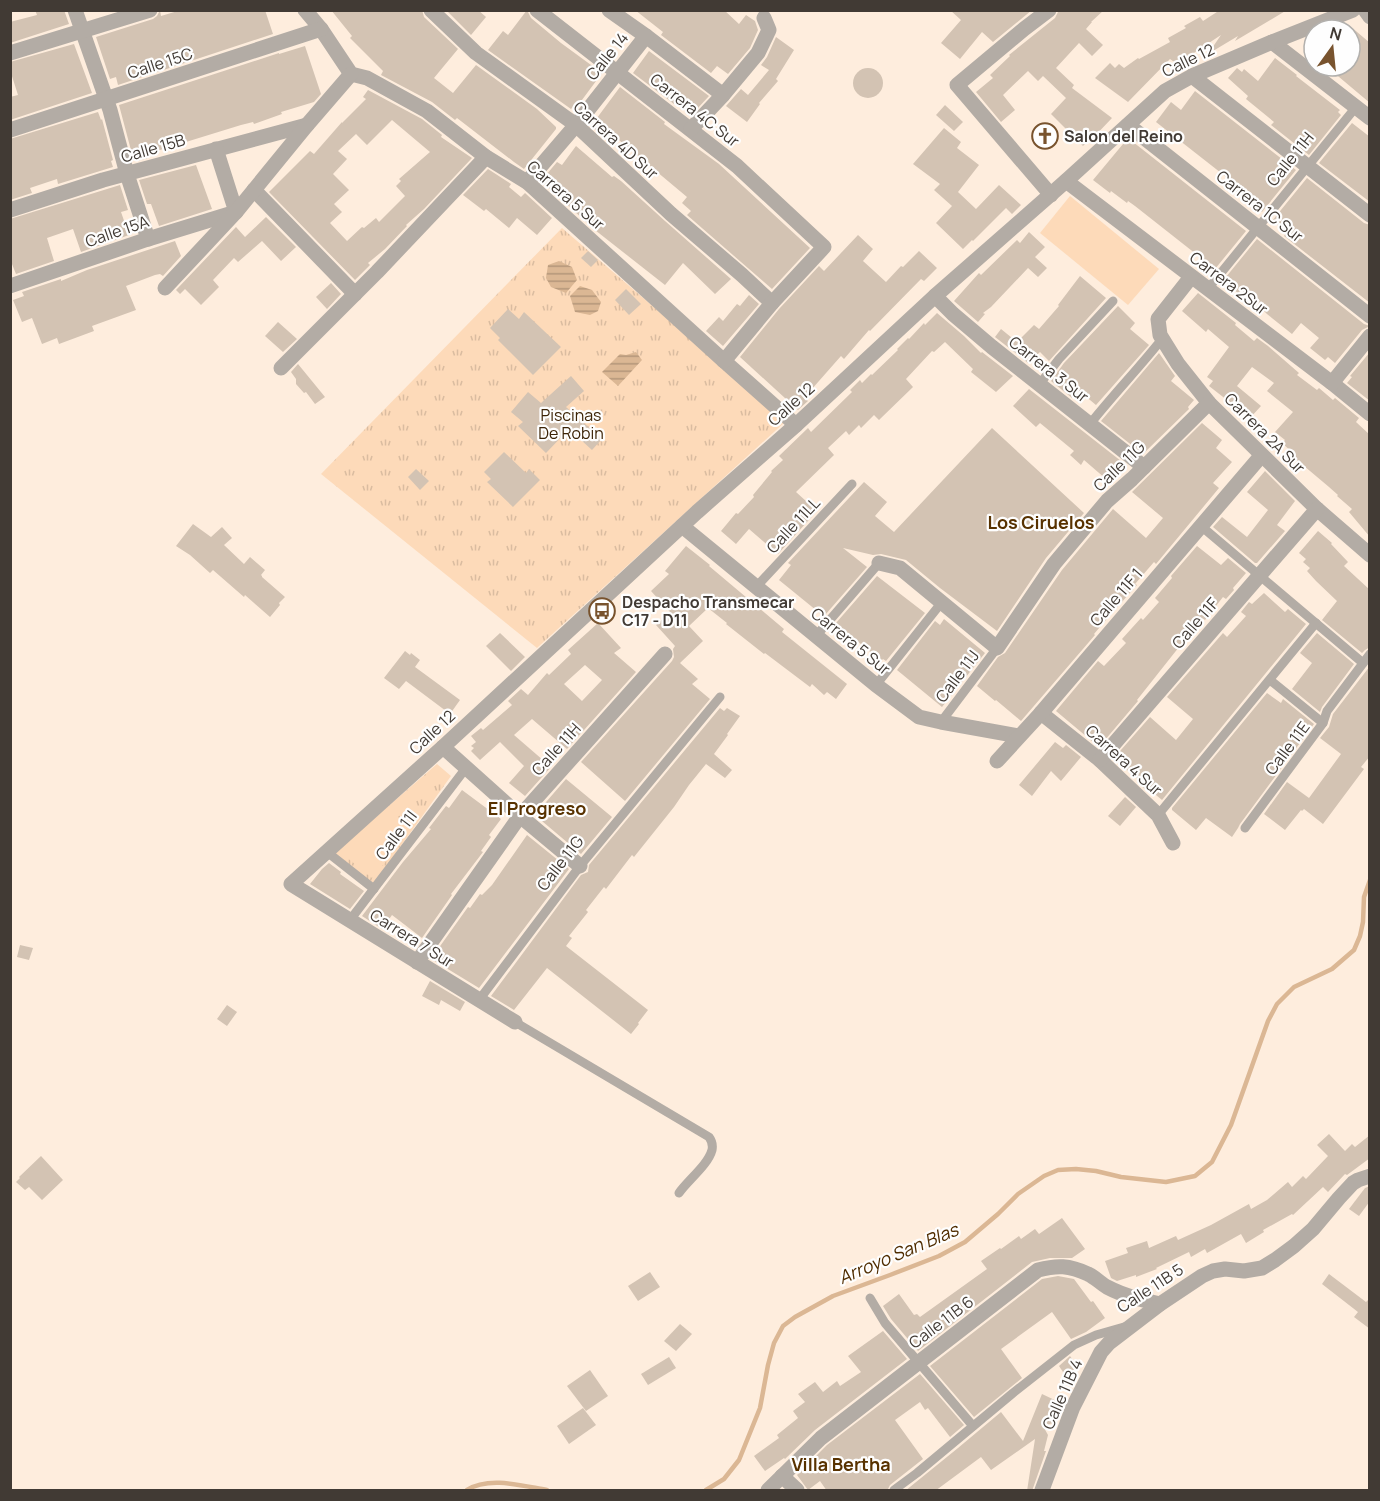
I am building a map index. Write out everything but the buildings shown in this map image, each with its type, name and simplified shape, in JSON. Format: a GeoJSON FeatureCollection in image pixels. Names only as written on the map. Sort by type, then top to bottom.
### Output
{"type":"FeatureCollection","features":[{"type":"Feature","properties":{"kind":"street"},"geometry":{"type":"LineString","coordinates":[[75,10],[106,99],[148,239]]}},
{"type":"Feature","properties":{"kind":"street"},"geometry":{"type":"LineString","coordinates":[[10,53],[150,10]]}},
{"type":"Feature","properties":{"kind":"street"},"geometry":{"type":"LineString","coordinates":[[165,288],[236,212],[351,74],[305,10]]}},
{"type":"Feature","properties":{"kind":"street","name":"Carrera 4D Sur"},"geometry":{"type":"LineString","coordinates":[[431,10],[476,53],[576,125],[671,214],[772,303]]}},
{"type":"Feature","properties":{"kind":"street"},"geometry":{"type":"LineString","coordinates":[[609,10],[723,95]]}},
{"type":"Feature","properties":{"kind":"street"},"geometry":{"type":"LineString","coordinates":[[1049,10],[957,85],[1051,195]]}},
{"type":"Feature","properties":{"kind":"street","name":"Calle 12"},"geometry":{"type":"LineString","coordinates":[[291,884],[935,296],[1165,91],[1192,76],[1353,10]]}},
{"type":"Feature","properties":{"kind":"street"},"geometry":{"type":"LineString","coordinates":[[1365,10],[1370,17]]}},
{"type":"Feature","properties":{"kind":"street","name":"Carrera 4C Sur"},"geometry":{"type":"LineString","coordinates":[[541,12],[737,166],[824,247],[772,303]]}},
{"type":"Feature","properties":{"kind":"street"},"geometry":{"type":"LineString","coordinates":[[690,129],[723,95],[758,53],[767,24]]}},
{"type":"Feature","properties":{"kind":"street","name":"Calle 15C"},"geometry":{"type":"LineString","coordinates":[[10,130],[321,30]]}},
{"type":"Feature","properties":{"kind":"street","name":"Calle 14"},"geometry":{"type":"LineString","coordinates":[[527,182],[576,125],[646,36]]}},
{"type":"Feature","properties":{"kind":"street"},"geometry":{"type":"LineString","coordinates":[[1272,42],[1370,118]]}},
{"type":"Feature","properties":{"kind":"street","name":"Carrera 5 Sur"},"geometry":{"type":"LineString","coordinates":[[351,74],[367,78],[427,111],[486,157],[527,182],[723,361],[796,424]]}},
{"type":"Feature","properties":{"kind":"street"},"geometry":{"type":"LineString","coordinates":[[1192,76],[1370,215]]}},
{"type":"Feature","properties":{"kind":"street","name":"Calle 15B"},"geometry":{"type":"LineString","coordinates":[[10,210],[104,180],[307,125]]}},
{"type":"Feature","properties":{"kind":"street","name":"Carrera 1C Sur"},"geometry":{"type":"LineString","coordinates":[[1128,125],[1370,316]]}},
{"type":"Feature","properties":{"kind":"street"},"geometry":{"type":"LineString","coordinates":[[216,149],[236,212]]}},
{"type":"Feature","properties":{"kind":"street"},"geometry":{"type":"LineString","coordinates":[[281,368],[486,157]]}},
{"type":"Feature","properties":{"kind":"street","name":"Carrera 2Sur"},"geometry":{"type":"LineString","coordinates":[[1066,181],[1370,414]]}},
{"type":"Feature","properties":{"kind":"street"},"geometry":{"type":"LineString","coordinates":[[254,190],[354,294]]}},
{"type":"Feature","properties":{"kind":"street","name":"Calle 15A"},"geometry":{"type":"LineString","coordinates":[[10,286],[236,212]]}},
{"type":"Feature","properties":{"kind":"street","name":"Carrera 2A Sur"},"geometry":{"type":"LineString","coordinates":[[1191,277],[1158,319],[1162,339],[1178,364],[1209,403],[1317,510],[1367,546]]}},
{"type":"Feature","properties":{"kind":"street","name":"Carrera 3 Sur"},"geometry":{"type":"LineString","coordinates":[[935,296],[961,321],[1039,385],[1144,467]]}},
{"type":"Feature","properties":{"kind":"street"},"geometry":{"type":"LineString","coordinates":[[723,361],[772,303]]}},
{"type":"Feature","properties":{"kind":"street"},"geometry":{"type":"LineString","coordinates":[[1332,384],[1370,336]]}},
{"type":"Feature","properties":{"kind":"street","name":"Calle 11G"},"geometry":{"type":"LineString","coordinates":[[997,648],[1054,564],[1107,501],[1209,403]]}},
{"type":"Feature","properties":{"kind":"street","name":"Calle 11F 1"},"geometry":{"type":"LineString","coordinates":[[997,761],[1041,713],[1261,456]]}},
{"type":"Feature","properties":{"kind":"street","name":"Calle 11F"},"geometry":{"type":"LineString","coordinates":[[1100,760],[1317,510]]}},
{"type":"Feature","properties":{"kind":"street","name":"Carrera 5 Sur"},"geometry":{"type":"LineString","coordinates":[[682,526],[876,685],[919,717],[1019,736]]}},
{"type":"Feature","properties":{"kind":"street"},"geometry":{"type":"LineString","coordinates":[[879,563],[900,568],[997,648]]}},
{"type":"Feature","properties":{"kind":"street","name":"Calle 11H"},"geometry":{"type":"LineString","coordinates":[[417,962],[520,816],[664,654]]}},
{"type":"Feature","properties":{"kind":"street","name":"Carrera 4 Sur"},"geometry":{"type":"LineString","coordinates":[[1041,713],[1100,760],[1158,815],[1173,843]]}},
{"type":"Feature","properties":{"kind":"street"},"geometry":{"type":"LineString","coordinates":[[443,747],[580,866]]}},
{"type":"Feature","properties":{"kind":"street","name":"Carrera 7 Sur"},"geometry":{"type":"LineString","coordinates":[[291,884],[515,1022]]}},
{"type":"Feature","properties":{"kind":"street","name":"Calle 11B 5"},"geometry":{"type":"LineString","coordinates":[[1132,1325],[1202,1276],[1213,1271],[1225,1269],[1245,1271],[1262,1268],[1294,1246],[1313,1229],[1353,1184],[1359,1179],[1369,1177]]}},
{"type":"Feature","properties":{"kind":"street","name":"Calle 11B 6"},"geometry":{"type":"LineString","coordinates":[[768,1491],[821,1438],[1038,1270],[1052,1266],[1067,1266],[1088,1274],[1107,1287],[1160,1304]]}},
{"type":"Feature","properties":{"kind":"street","name":"Calle 11B 4"},"geometry":{"type":"LineString","coordinates":[[1041,1491],[1073,1407],[1101,1352],[1132,1325]]}},
{"type":"Feature","properties":{"kind":"street"},"geometry":{"type":"LineString","coordinates":[[782,1476],[797,1491]]}},
{"type":"Feature","properties":{"kind":"lane","name":"Calle 11H"},"geometry":{"type":"LineString","coordinates":[[1208,290],[1356,107]]}},
{"type":"Feature","properties":{"kind":"lane"},"geometry":{"type":"LineString","coordinates":[[1039,385],[1113,301]]}},
{"type":"Feature","properties":{"kind":"lane"},"geometry":{"type":"LineString","coordinates":[[1090,424],[1162,339]]}},
{"type":"Feature","properties":{"kind":"lane","name":"Calle 11LL"},"geometry":{"type":"LineString","coordinates":[[756,587],[852,484]]}},
{"type":"Feature","properties":{"kind":"lane"},"geometry":{"type":"LineString","coordinates":[[1201,526],[1363,663]]}},
{"type":"Feature","properties":{"kind":"lane"},"geometry":{"type":"LineString","coordinates":[[816,636],[879,563]]}},
{"type":"Feature","properties":{"kind":"lane"},"geometry":{"type":"LineString","coordinates":[[876,685],[942,602]]}},
{"type":"Feature","properties":{"kind":"lane"},"geometry":{"type":"LineString","coordinates":[[1158,815],[1316,623]]}},
{"type":"Feature","properties":{"kind":"lane","name":"Calle 11J"},"geometry":{"type":"LineString","coordinates":[[941,722],[997,648]]}},
{"type":"Feature","properties":{"kind":"lane","name":"Calle 11E"},"geometry":{"type":"LineString","coordinates":[[1245,828],[1323,723],[1327,711],[1370,654]]}},
{"type":"Feature","properties":{"kind":"lane"},"geometry":{"type":"LineString","coordinates":[[1270,680],[1323,723]]}},
{"type":"Feature","properties":{"kind":"lane","name":"Calle 11G"},"geometry":{"type":"LineString","coordinates":[[479,1000],[580,866],[720,697]]}},
{"type":"Feature","properties":{"kind":"lane","name":"Calle 11I"},"geometry":{"type":"LineString","coordinates":[[350,920],[466,768]]}},
{"type":"Feature","properties":{"kind":"lane"},"geometry":{"type":"LineString","coordinates":[[327,852],[374,889]]}},
{"type":"Feature","properties":{"kind":"lane"},"geometry":{"type":"LineString","coordinates":[[515,1022],[709,1137],[713,1143],[712,1150],[679,1193]]}},
{"type":"Feature","properties":{"kind":"lane"},"geometry":{"type":"LineString","coordinates":[[870,1298],[885,1323],[973,1426]]}},
{"type":"Feature","properties":{"kind":"lane","name":"Calle 11B 5"},"geometry":{"type":"LineString","coordinates":[[894,1491],[1074,1345],[1096,1335],[1132,1325]]}},
{"type":"Feature","properties":{"kind":"green space"},"geometry":{"type":"Polygon","coordinates":[[[1070,196],[1159,269],[1128,305],[1040,233],[1070,196]]]}},
{"type":"Feature","properties":{"kind":"green space","name":"Piscinas De Robin"},"geometry":{"type":"Polygon","coordinates":[[[562,228],[786,421],[537,648],[321,474],[562,228]]]}},
{"type":"Feature","properties":{"kind":"green space"},"geometry":{"type":"Polygon","coordinates":[[[437,764],[451,776],[373,885],[334,853],[437,764]]]}},
{"type":"Feature","properties":{"kind":"green space"},"geometry":{"type":"Polygon","coordinates":[[[382,812],[409,834],[372,878],[345,856],[382,812]]]}},
{"type":"Feature","properties":{"kind":"shaded area"},"geometry":{"type":"Polygon","coordinates":[[[559,261],[572,267],[577,280],[566,293],[551,287],[546,278],[548,265],[559,261]]]}},
{"type":"Feature","properties":{"kind":"shaded area"},"geometry":{"type":"Polygon","coordinates":[[[580,286],[592,290],[601,302],[598,311],[590,315],[575,312],[570,296],[580,286]]]}},
{"type":"Feature","properties":{"kind":"shaded area"},"geometry":{"type":"Polygon","coordinates":[[[636,352],[642,360],[618,386],[602,372],[620,354],[636,352]]]}},
{"type":"Feature","properties":{"kind":"waterway","name":"Arroyo San Blas"},"geometry":{"type":"LineString","coordinates":[[706,1490],[724,1479],[739,1460],[760,1408],[774,1343],[783,1326],[795,1317],[833,1296],[939,1256],[965,1242],[1018,1194],[1044,1176],[1058,1170],[1096,1171],[1121,1177],[1166,1182],[1195,1176],[1212,1162],[1231,1125],[1268,1021],[1277,1004],[1294,987],[1332,969],[1354,950],[1360,936],[1364,897],[1370,880]]}},
{"type":"Feature","properties":{"kind":"waterway","name":"Arroyo San Blas"},"geometry":{"type":"LineString","coordinates":[[467,1490],[496,1483],[547,1490]]}},
{"type":"Feature","properties":{"kind":"place","name":"Salon del Reino"},"geometry":{"type":"Point","coordinates":[1045,136]}},
{"type":"Feature","properties":{"kind":"place","name":"Despacho Transmecar C17 - D11"},"geometry":{"type":"Point","coordinates":[602,611]}},
{"type":"Feature","properties":{"kind":"district","name":"Los Ciruelos"},"geometry":{"type":"Point","coordinates":[1041,522]}},
{"type":"Feature","properties":{"kind":"district","name":"El Progreso"},"geometry":{"type":"Point","coordinates":[537,808]}},
{"type":"Feature","properties":{"kind":"district","name":"Villa Bertha"},"geometry":{"type":"Point","coordinates":[841,1464]}}]}
